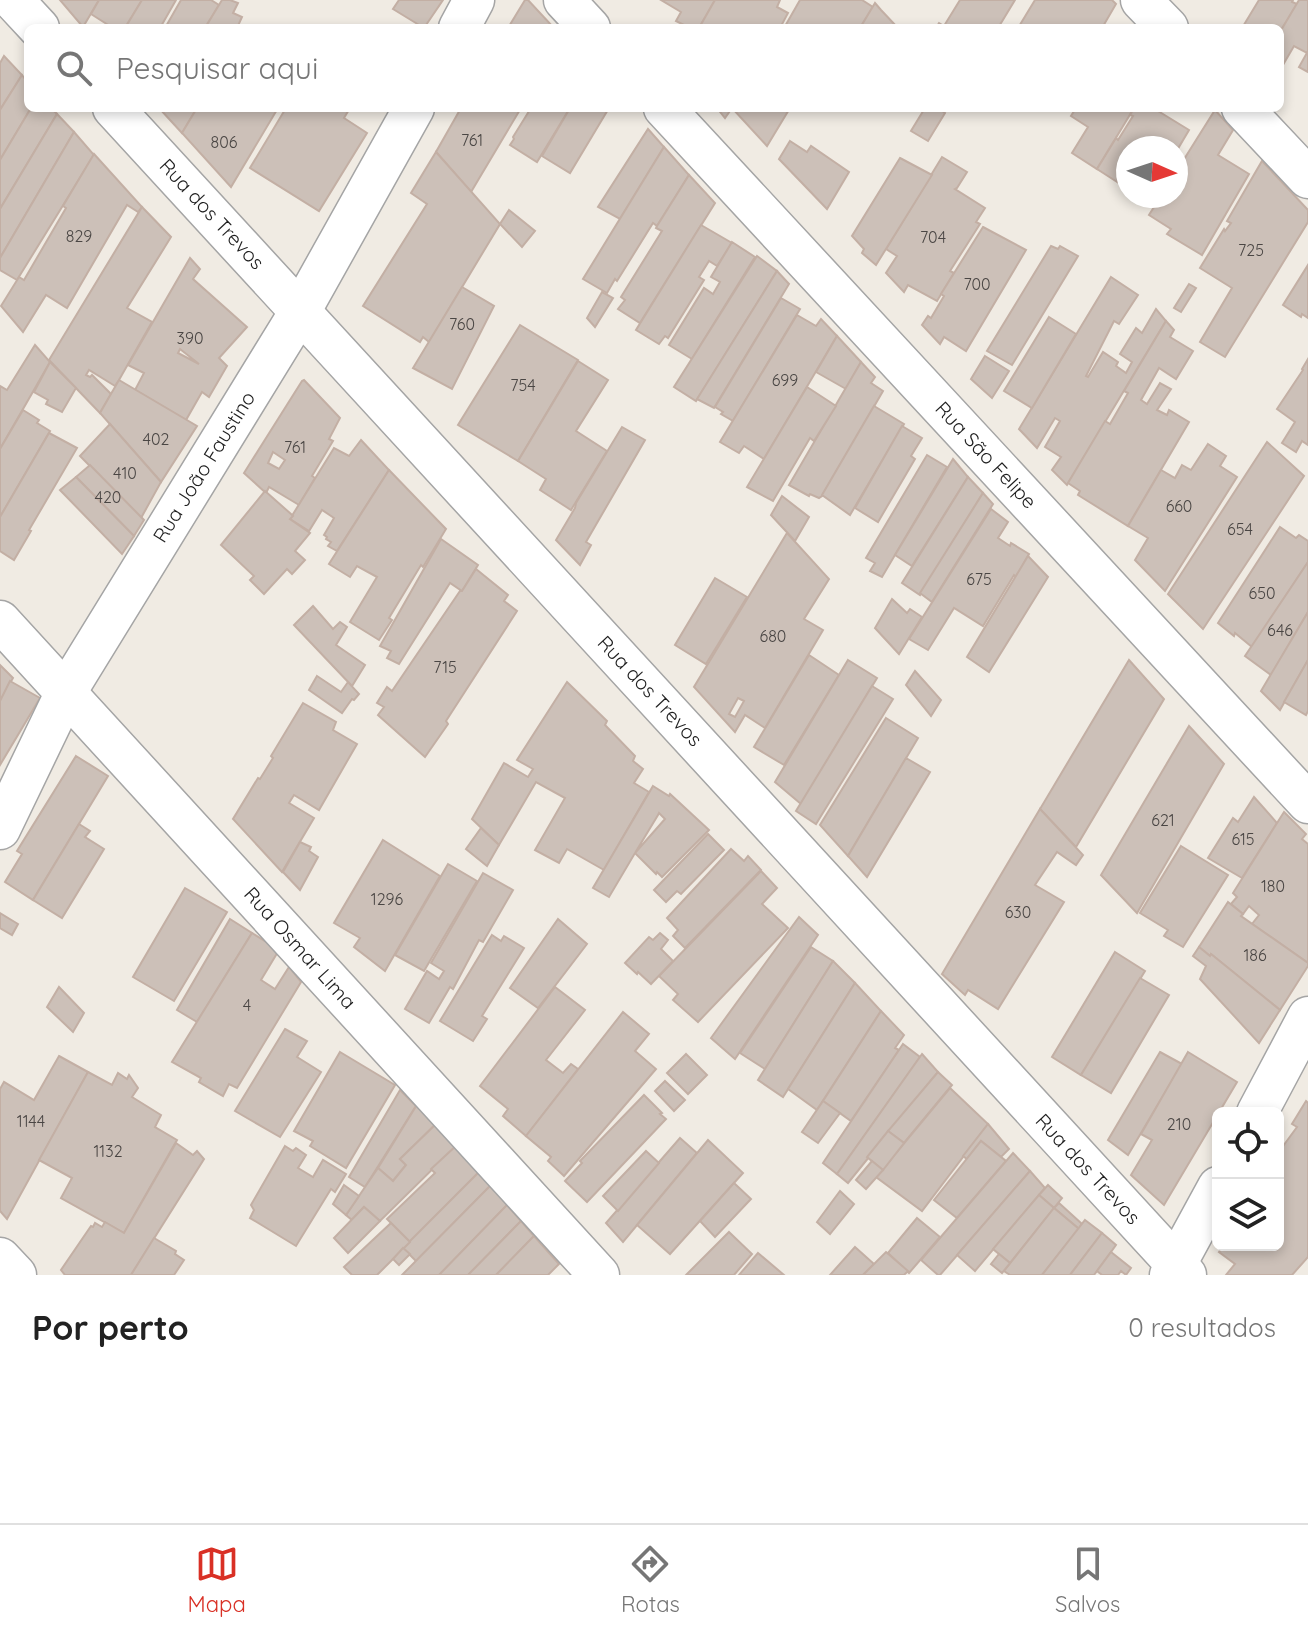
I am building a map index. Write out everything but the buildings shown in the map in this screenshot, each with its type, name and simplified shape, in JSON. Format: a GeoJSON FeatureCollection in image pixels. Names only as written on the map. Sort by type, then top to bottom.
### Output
{"type":"FeatureCollection","features":[{"type":"Feature","properties":{"kind":"street"},"geometry":{"type":"LineString","coordinates":[[13,0],[35,24]]}},
{"type":"Feature","properties":{"kind":"street"},"geometry":{"type":"LineString","coordinates":[[461,24],[474,0]]}},
{"type":"Feature","properties":{"kind":"street"},"geometry":{"type":"LineString","coordinates":[[564,0],[586,24]]}},
{"type":"Feature","properties":{"kind":"street"},"geometry":{"type":"LineString","coordinates":[[1141,0],[1164,24]]}},
{"type":"Feature","properties":{"kind":"street","name":"Rua dos Trevos"},"geometry":{"type":"LineString","coordinates":[[117,112],[1178,1272]]}},
{"type":"Feature","properties":{"kind":"street","name":"Rua João Faustino"},"geometry":{"type":"LineString","coordinates":[[0,829],[66,692],[301,310],[412,112]]}},
{"type":"Feature","properties":{"kind":"street","name":"Rua São Felipe"},"geometry":{"type":"LineString","coordinates":[[668,112],[1308,803]]}},
{"type":"Feature","properties":{"kind":"street"},"geometry":{"type":"LineString","coordinates":[[1246,112],[1308,178]]}},
{"type":"Feature","properties":{"kind":"street","name":"Rua Osmar Lima"},"geometry":{"type":"LineString","coordinates":[[0,621],[599,1275]]}},
{"type":"Feature","properties":{"kind":"street"},"geometry":{"type":"LineString","coordinates":[[1260,1107],[1308,1017]]}},
{"type":"Feature","properties":{"kind":"street"},"geometry":{"type":"LineString","coordinates":[[1178,1272],[1212,1200]]}},
{"type":"Feature","properties":{"kind":"street"},"geometry":{"type":"LineString","coordinates":[[0,1258],[16,1275]]}}]}
